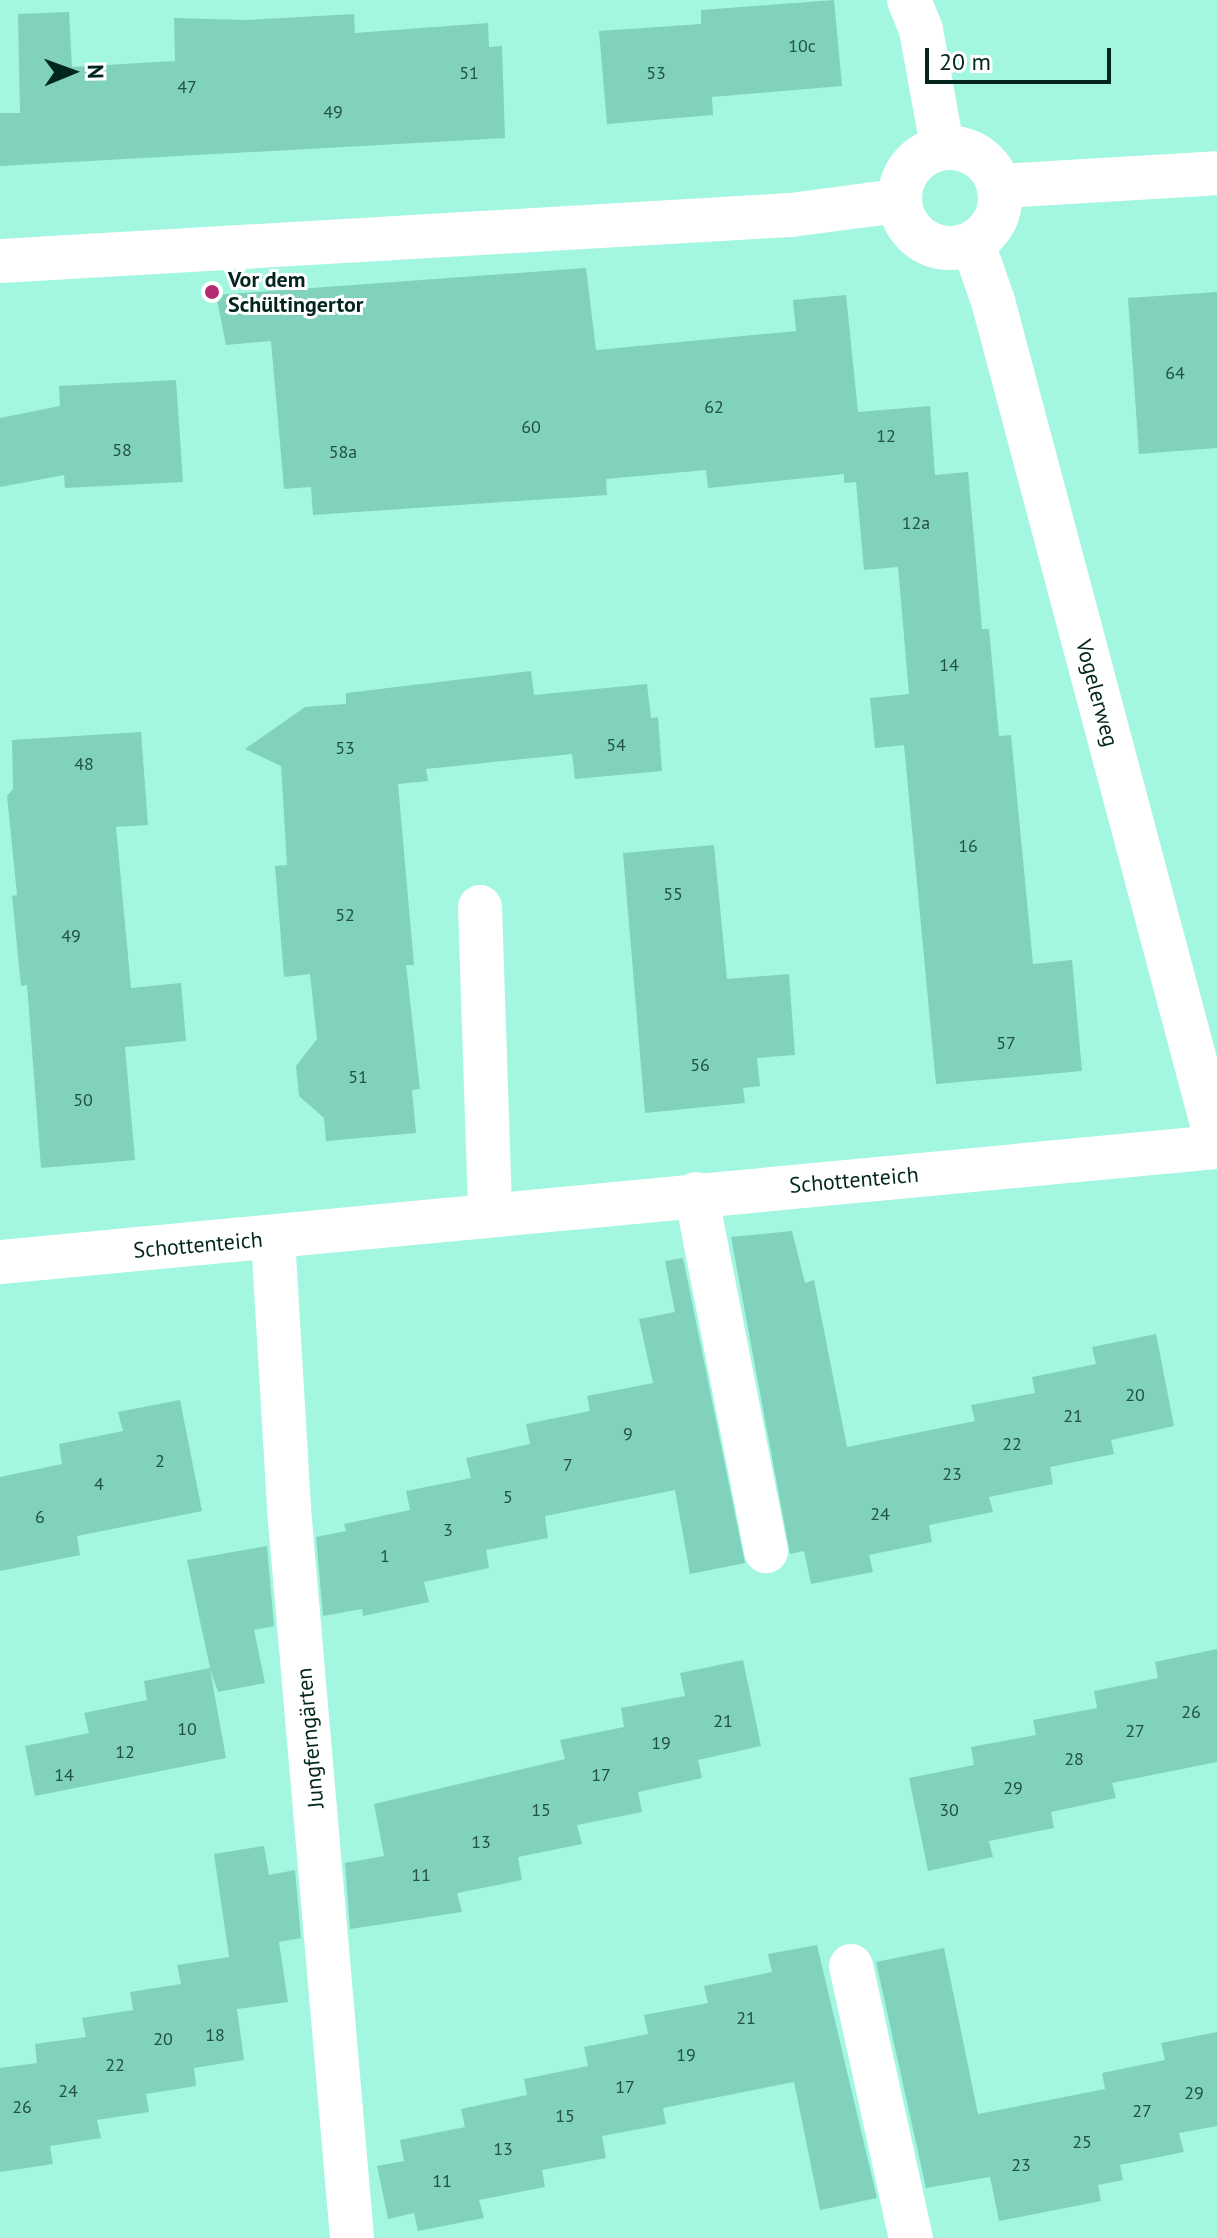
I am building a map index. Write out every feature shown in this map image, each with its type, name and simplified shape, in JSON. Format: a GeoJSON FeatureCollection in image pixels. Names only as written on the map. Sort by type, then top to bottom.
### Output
{"type":"FeatureCollection","features":[{"type":"Feature","properties":{"kind":"street"},"geometry":{"type":"LineString","coordinates":[[909,0],[921,30],[942,146]]}},
{"type":"Feature","properties":{"kind":"street"},"geometry":{"type":"LineString","coordinates":[[942,146],[978,153],[1001,186],[995,224],[973,244],[941,248],[912,232],[898,201],[909,166],[942,146]]}},
{"type":"Feature","properties":{"kind":"street"},"geometry":{"type":"LineString","coordinates":[[1001,186],[1217,173]]}},
{"type":"Feature","properties":{"kind":"street"},"geometry":{"type":"LineString","coordinates":[[0,261],[791,215],[898,201]]}},
{"type":"Feature","properties":{"kind":"street","name":"Vogelerweg"},"geometry":{"type":"LineString","coordinates":[[973,244],[997,317],[1217,1145]]}},
{"type":"Feature","properties":{"kind":"street"},"geometry":{"type":"LineString","coordinates":[[480,907],[490,1213]]}},
{"type":"Feature","properties":{"kind":"street","name":"Schottenteich"},"geometry":{"type":"LineString","coordinates":[[0,1262],[1217,1145]]}},
{"type":"Feature","properties":{"kind":"street"},"geometry":{"type":"LineString","coordinates":[[696,1194],[766,1551]]}},
{"type":"Feature","properties":{"kind":"street","name":"Jungferngärten"},"geometry":{"type":"LineString","coordinates":[[273,1238],[289,1509],[352,2238]]}},
{"type":"Feature","properties":{"kind":"street"},"geometry":{"type":"LineString","coordinates":[[851,1966],[911,2238]]}},
{"type":"Feature","properties":{"kind":"building"},"geometry":{"type":"Polygon","coordinates":[[[834,0],[842,86],[712,97],[713,115],[607,124],[599,31],[701,24],[701,10],[834,0]]]}},
{"type":"Feature","properties":{"kind":"building"},"geometry":{"type":"Polygon","coordinates":[[[69,12],[72,67],[175,61],[174,18],[245,20],[354,14],[355,33],[488,23],[489,47],[502,46],[505,138],[0,166],[0,113],[20,113],[18,14],[69,12]]]}},
{"type":"Feature","properties":{"kind":"building"},"geometry":{"type":"Polygon","coordinates":[[[586,268],[596,350],[796,331],[793,300],[846,295],[858,412],[930,406],[935,475],[968,472],[982,629],[989,629],[999,736],[1011,735],[1033,964],[1072,960],[1082,1071],[936,1084],[904,745],[875,748],[870,698],[909,694],[898,567],[864,570],[856,482],[844,483],[844,474],[708,488],[706,470],[606,479],[607,495],[313,515],[311,487],[284,489],[271,341],[226,345],[216,295],[586,268]]]}},
{"type":"Feature","properties":{"kind":"building"},"geometry":{"type":"Polygon","coordinates":[[[1217,292],[1217,448],[1139,454],[1128,298],[1217,292]]]}},
{"type":"Feature","properties":{"kind":"building"},"geometry":{"type":"Polygon","coordinates":[[[176,380],[183,482],[65,488],[64,475],[0,487],[0,418],[60,406],[59,386],[176,380]]]}},
{"type":"Feature","properties":{"kind":"building"},"geometry":{"type":"Polygon","coordinates":[[[531,671],[534,695],[647,684],[651,718],[658,717],[662,771],[575,779],[572,754],[426,769],[428,781],[398,784],[414,965],[406,965],[420,1089],[412,1090],[416,1133],[326,1141],[324,1118],[299,1096],[296,1066],[317,1039],[310,974],[284,977],[275,866],[287,865],[281,766],[245,749],[305,707],[346,704],[346,693],[531,671]]]}},
{"type":"Feature","properties":{"kind":"building"},"geometry":{"type":"Polygon","coordinates":[[[141,732],[148,825],[116,827],[131,988],[181,983],[186,1041],[125,1047],[135,1160],[41,1168],[27,985],[21,986],[12,896],[17,895],[7,796],[13,789],[12,740],[141,732]]]}},
{"type":"Feature","properties":{"kind":"building"},"geometry":{"type":"Polygon","coordinates":[[[714,845],[727,979],[789,974],[795,1055],[757,1058],[760,1086],[743,1088],[745,1103],[645,1113],[623,853],[714,845]]]}},
{"type":"Feature","properties":{"kind":"building"},"geometry":{"type":"Polygon","coordinates":[[[792,1231],[805,1283],[814,1280],[847,1447],[975,1421],[971,1405],[1035,1393],[1032,1377],[1096,1364],[1092,1347],[1156,1334],[1174,1426],[1111,1440],[1114,1454],[1050,1467],[1053,1484],[989,1497],[993,1512],[929,1525],[932,1542],[869,1555],[873,1572],[811,1584],[804,1551],[790,1554],[731,1237],[792,1231]]]}},
{"type":"Feature","properties":{"kind":"building"},"geometry":{"type":"Polygon","coordinates":[[[683,1258],[745,1563],[690,1574],[675,1490],[545,1516],[548,1538],[486,1550],[489,1568],[424,1582],[429,1602],[363,1616],[362,1609],[323,1616],[316,1537],[346,1531],[344,1524],[410,1510],[406,1491],[471,1478],[466,1458],[530,1444],[526,1424],[590,1411],[587,1396],[653,1383],[639,1319],[675,1312],[665,1261],[683,1258]]]}},
{"type":"Feature","properties":{"kind":"building"},"geometry":{"type":"Polygon","coordinates":[[[180,1400],[202,1511],[77,1536],[80,1555],[0,1571],[0,1477],[62,1464],[59,1444],[123,1431],[118,1412],[180,1400]]]}},
{"type":"Feature","properties":{"kind":"building"},"geometry":{"type":"Polygon","coordinates":[[[267,1546],[274,1626],[254,1630],[265,1683],[218,1692],[210,1669],[226,1758],[35,1796],[25,1746],[89,1733],[84,1713],[147,1700],[144,1681],[210,1668],[187,1560],[267,1546]]]}},
{"type":"Feature","properties":{"kind":"building"},"geometry":{"type":"Polygon","coordinates":[[[1217,1649],[1217,1762],[1112,1783],[1116,1798],[1051,1812],[1054,1828],[989,1841],[993,1857],[928,1871],[909,1778],[974,1765],[971,1747],[1036,1735],[1033,1720],[1097,1708],[1094,1691],[1158,1678],[1155,1662],[1217,1649]]]}},
{"type":"Feature","properties":{"kind":"building"},"geometry":{"type":"Polygon","coordinates":[[[743,1660],[761,1746],[698,1760],[702,1778],[638,1792],[642,1812],[577,1825],[582,1844],[518,1857],[522,1880],[457,1893],[462,1912],[350,1929],[345,1863],[384,1856],[374,1804],[565,1759],[560,1740],[624,1727],[621,1708],[685,1696],[680,1673],[743,1660]]]}},
{"type":"Feature","properties":{"kind":"building"},"geometry":{"type":"Polygon","coordinates":[[[264,1846],[269,1875],[295,1870],[301,1938],[279,1942],[288,2002],[237,2009],[244,2060],[194,2068],[196,2086],[146,2094],[149,2112],[97,2120],[101,2138],[50,2146],[53,2164],[0,2172],[0,2068],[37,2063],[35,2044],[86,2037],[82,2018],[133,2010],[130,1992],[181,1984],[177,1965],[229,1957],[214,1854],[264,1846]]]}},
{"type":"Feature","properties":{"kind":"building"},"geometry":{"type":"Polygon","coordinates":[[[817,1945],[877,2198],[820,2210],[794,2082],[663,2108],[666,2124],[602,2136],[606,2158],[542,2170],[545,2187],[479,2200],[484,2218],[418,2231],[414,2213],[388,2219],[377,2166],[404,2161],[400,2140],[465,2127],[461,2109],[527,2095],[524,2079],[588,2066],[584,2047],[648,2034],[644,2015],[708,2003],[704,1986],[772,1972],[768,1954],[817,1945]]]}},
{"type":"Feature","properties":{"kind":"building"},"geometry":{"type":"Polygon","coordinates":[[[944,1948],[978,2114],[1105,2089],[1102,2073],[1165,2060],[1161,2043],[1217,2032],[1217,2126],[1179,2133],[1184,2152],[1120,2165],[1123,2180],[1098,2185],[1101,2201],[999,2221],[990,2177],[926,2188],[876,1962],[944,1948]]]}},
{"type":"Feature","properties":{"kind":"place","name":"Vor dem Schültingertor"},"geometry":{"type":"Point","coordinates":[212,292]}}]}
